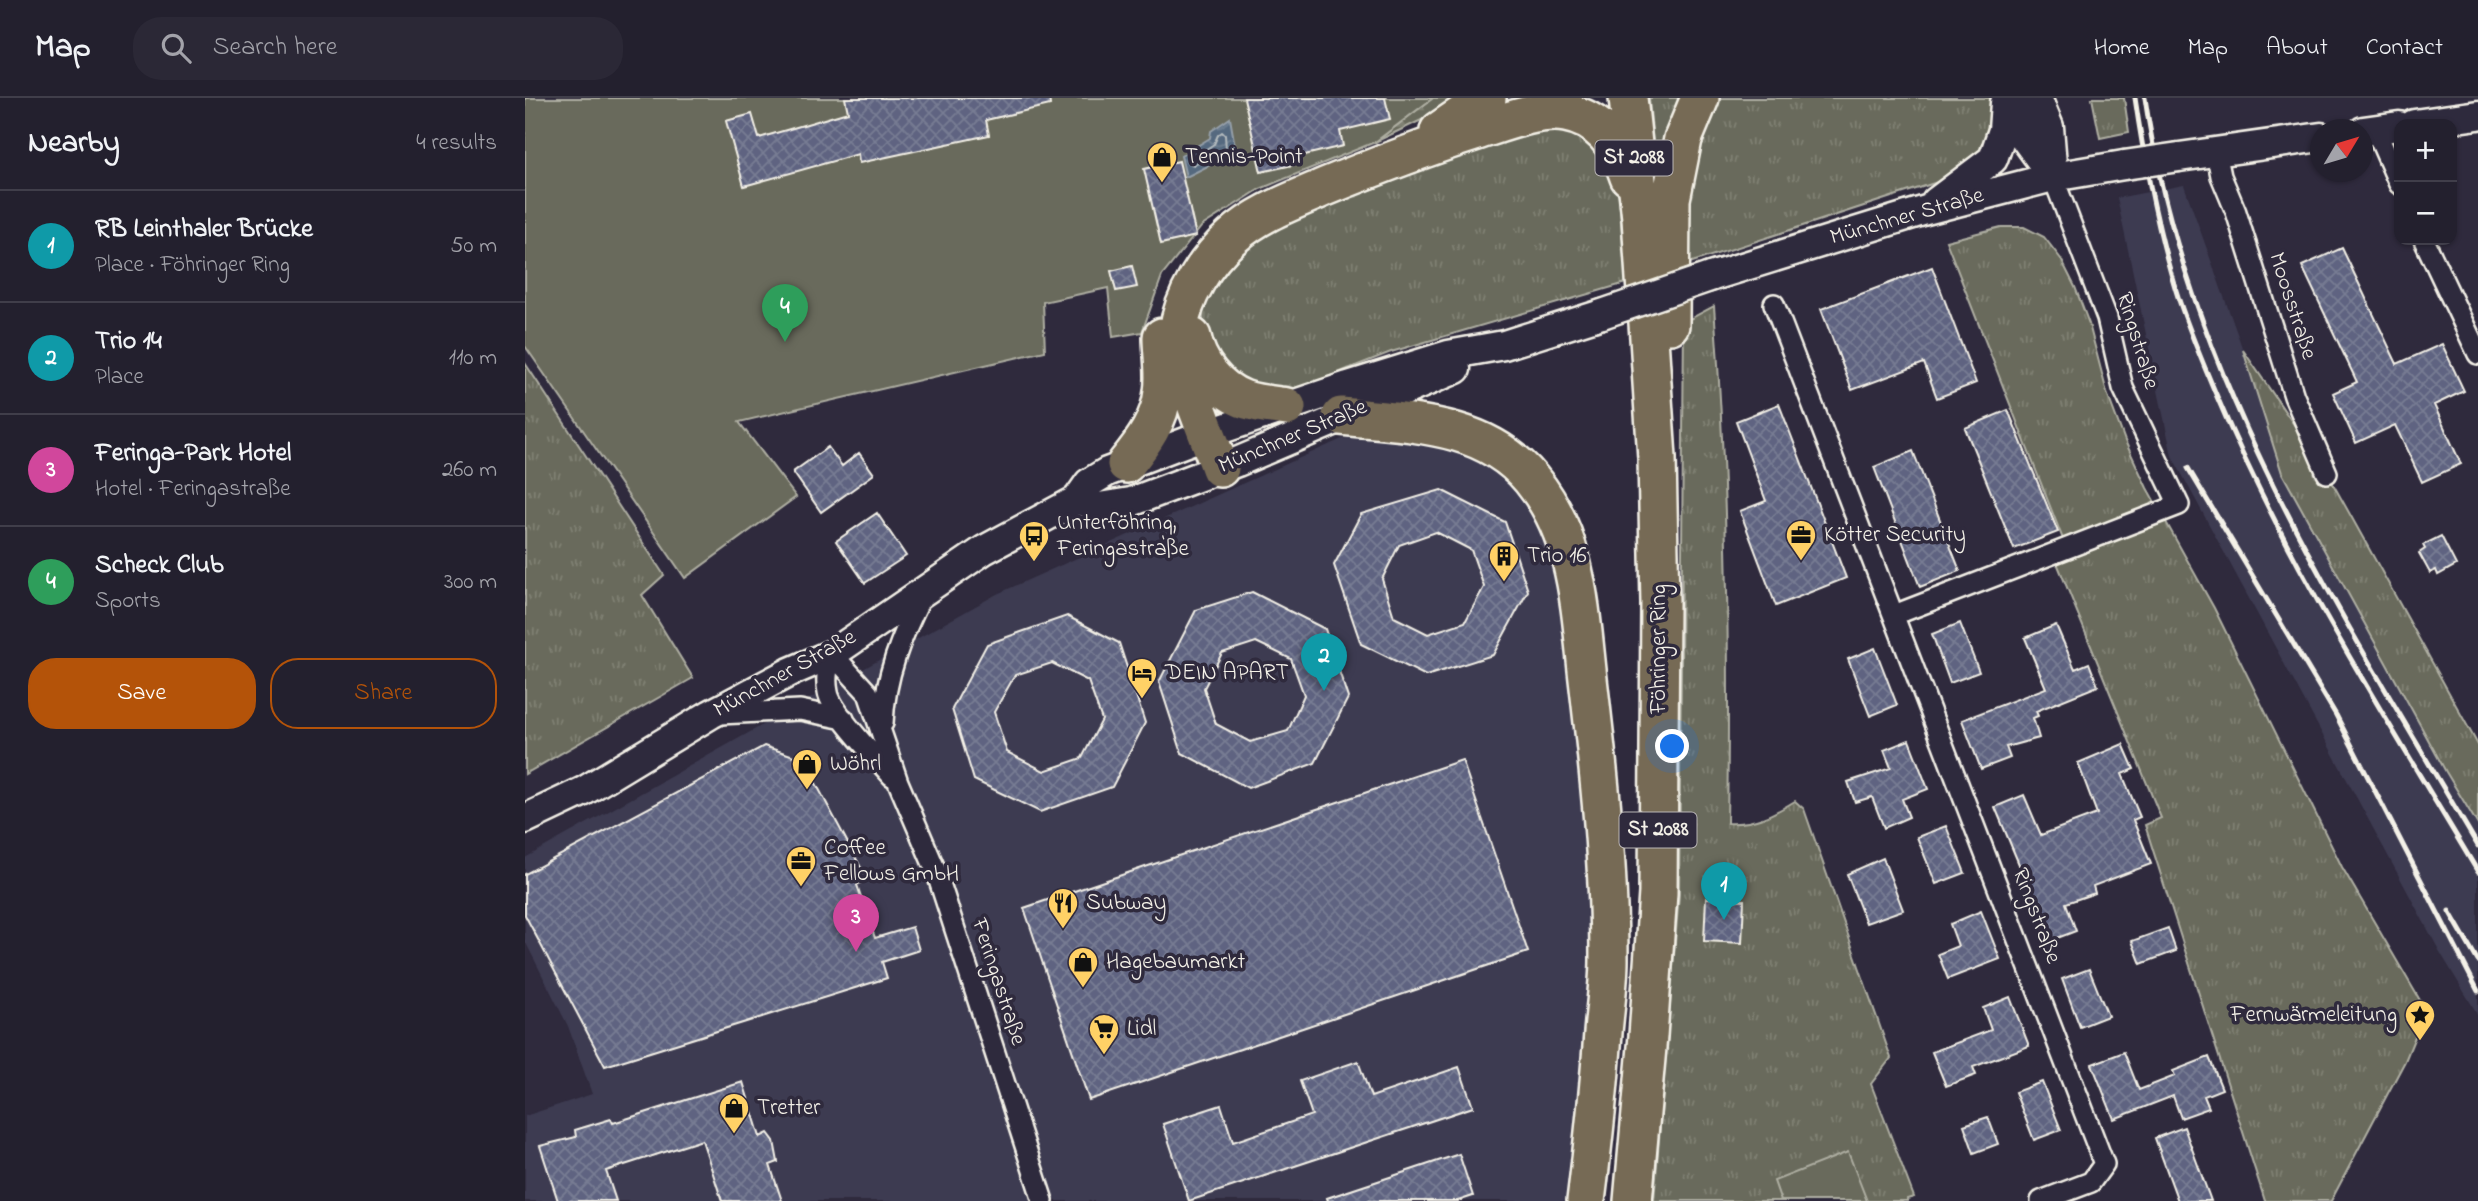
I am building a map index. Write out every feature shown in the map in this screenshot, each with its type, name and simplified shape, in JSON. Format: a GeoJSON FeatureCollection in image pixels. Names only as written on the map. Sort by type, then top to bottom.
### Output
{"type":"FeatureCollection","features":[{"type":"Feature","properties":{"kind":"highway"},"geometry":{"type":"LineString","coordinates":[[1405,154],[1487,98]]}},
{"type":"Feature","properties":{"kind":"highway","name":"Föhringer Ring"},"geometry":{"type":"LineString","coordinates":[[1628,98],[1641,218],[1657,458],[1660,603],[1658,894],[1649,1036],[1633,1201]]}},
{"type":"Feature","properties":{"kind":"highway"},"geometry":{"type":"LineString","coordinates":[[1657,458],[1670,375],[1671,199],[1683,139],[1700,98]]}},
{"type":"Feature","properties":{"kind":"highway"},"geometry":{"type":"LineString","coordinates":[[1220,468],[1184,367],[1178,334],[1186,305],[1202,271],[1232,236],[1283,205],[1405,154],[1513,120],[1564,112],[1588,119],[1609,136],[1625,163],[1641,218]]}},
{"type":"Feature","properties":{"kind":"highway"},"geometry":{"type":"LineString","coordinates":[[1126,464],[1147,438],[1157,416],[1163,391],[1162,306],[1185,257],[1217,228],[1257,204],[1283,205]]}},
{"type":"Feature","properties":{"kind":"highway"},"geometry":{"type":"LineString","coordinates":[[1186,305],[1194,349],[1212,378],[1242,399],[1287,407]]}},
{"type":"Feature","properties":{"kind":"highway"},"geometry":{"type":"LineString","coordinates":[[1341,416],[1440,427],[1476,436],[1505,454],[1531,478],[1555,513],[1570,551],[1579,599],[1602,796],[1609,960],[1597,1117],[1586,1201]]}},
{"type":"Feature","properties":{"kind":"main road"},"geometry":{"type":"LineString","coordinates":[[1926,210],[1993,159],[2003,130],[2005,103],[2008,98]]}},
{"type":"Feature","properties":{"kind":"main road"},"geometry":{"type":"LineString","coordinates":[[2014,98],[2023,136],[2053,177]]}},
{"type":"Feature","properties":{"kind":"main road"},"geometry":{"type":"LineString","coordinates":[[2037,98],[2049,127],[2053,177]]}},
{"type":"Feature","properties":{"kind":"main road"},"geometry":{"type":"LineString","coordinates":[[2450,119],[2478,115]]}},
{"type":"Feature","properties":{"kind":"main road","name":"Münchner Straße"},"geometry":{"type":"LineString","coordinates":[[525,819],[584,791],[711,714],[790,672],[832,654],[925,588],[994,544],[1077,500],[1089,483],[1126,464],[1207,434],[1448,355],[1504,345],[1926,210],[2053,177],[2310,138]]}},
{"type":"Feature","properties":{"kind":"main road","name":"Münchner Straße"},"geometry":{"type":"LineString","coordinates":[[1077,500],[1099,507],[1131,502],[1220,468],[1457,369],[1504,345]]}},
{"type":"Feature","properties":{"kind":"street"},"geometry":{"type":"LineString","coordinates":[[2379,129],[2398,182]]}},
{"type":"Feature","properties":{"kind":"street","name":"Moosstraße"},"geometry":{"type":"LineString","coordinates":[[2216,151],[2221,176],[2236,212],[2294,396],[2327,473]]}},
{"type":"Feature","properties":{"kind":"street","name":"Ringstraße"},"geometry":{"type":"LineString","coordinates":[[1894,615],[2179,505],[2123,388],[2107,318],[2053,177]]}},
{"type":"Feature","properties":{"kind":"street"},"geometry":{"type":"LineString","coordinates":[[2426,245],[2478,354]]}},
{"type":"Feature","properties":{"kind":"street","name":"Ringstraße"},"geometry":{"type":"LineString","coordinates":[[1774,304],[2105,1164],[2091,1182],[2041,1201]]}},
{"type":"Feature","properties":{"kind":"street","name":"Feringastraße"},"geometry":{"type":"LineString","coordinates":[[882,734],[884,692],[901,642],[925,588]]}},
{"type":"Feature","properties":{"kind":"street","name":"Feringastraße"},"geometry":{"type":"LineString","coordinates":[[832,654],[826,676],[828,696],[844,719],[898,782]]}},
{"type":"Feature","properties":{"kind":"street","name":"Feringastraße"},"geometry":{"type":"LineString","coordinates":[[832,654],[868,693],[898,782],[936,871],[1043,1201]]}},
{"type":"Feature","properties":{"kind":"street"},"geometry":{"type":"LineString","coordinates":[[711,714],[800,710],[844,719]]}},
{"type":"Feature","properties":{"kind":"shaded area"},"geometry":{"type":"Polygon","coordinates":[[[2184,185],[2243,350],[2282,473],[2446,772],[2478,825],[2478,1015],[2440,952],[2172,456],[2117,198],[2184,185]]]}},
{"type":"Feature","properties":{"kind":"shaded area"},"geometry":{"type":"Polygon","coordinates":[[[1397,428],[1501,458],[1563,554],[1600,959],[1576,1201],[525,1201],[525,1116],[592,1094],[568,1026],[525,941],[525,858],[997,594],[1342,439],[1397,428]]]}},
{"type":"Feature","properties":{"kind":"green space"},"geometry":{"type":"Polygon","coordinates":[[[525,98],[1433,98],[1375,142],[1260,189],[1202,226],[1162,276],[1142,332],[1113,337],[1108,288],[1043,302],[1045,351],[739,422],[796,497],[685,578],[525,346],[525,98]]]}},
{"type":"Feature","properties":{"kind":"green space"},"geometry":{"type":"Polygon","coordinates":[[[1433,98],[1468,98],[1375,142],[1433,98]]]}},
{"type":"Feature","properties":{"kind":"green space"},"geometry":{"type":"Polygon","coordinates":[[[1649,98],[1682,98],[1660,171],[1655,167],[1649,98]]]}},
{"type":"Feature","properties":{"kind":"green space"},"geometry":{"type":"Polygon","coordinates":[[[1712,98],[1992,98],[1993,133],[1981,157],[1962,174],[1680,266],[1682,220],[1712,98]]]}},
{"type":"Feature","properties":{"kind":"green space"},"geometry":{"type":"Polygon","coordinates":[[[2092,98],[2124,98],[2129,132],[2100,138],[2092,98]]]}},
{"type":"Feature","properties":{"kind":"green space"},"geometry":{"type":"Polygon","coordinates":[[[1575,124],[1617,174],[1626,283],[1391,352],[1292,391],[1236,384],[1207,348],[1203,321],[1204,298],[1218,276],[1270,230],[1466,146],[1575,124]]]}},
{"type":"Feature","properties":{"kind":"green space"},"geometry":{"type":"Polygon","coordinates":[[[2001,227],[2024,227],[2044,237],[2061,259],[2089,324],[2107,393],[2125,441],[2147,488],[2214,608],[2342,867],[2421,1002],[2421,1022],[2405,1061],[2331,1201],[2265,1201],[2145,825],[2161,818],[2053,553],[2066,547],[1946,241],[2001,227]]]}},
{"type":"Feature","properties":{"kind":"green space"},"geometry":{"type":"Polygon","coordinates":[[[1714,306],[1727,564],[1727,823],[1763,818],[1795,801],[1804,809],[1891,1058],[1871,1084],[1914,1197],[1907,1201],[1654,1201],[1679,894],[1684,322],[1714,306]]]}},
{"type":"Feature","properties":{"kind":"green space"},"geometry":{"type":"Polygon","coordinates":[[[2243,350],[2327,473],[2478,745],[2478,825],[2446,772],[2282,473],[2243,350]]]}},
{"type":"Feature","properties":{"kind":"green space"},"geometry":{"type":"Polygon","coordinates":[[[525,363],[664,575],[642,595],[693,678],[525,774],[525,363]]]}},
{"type":"Feature","properties":{"kind":"green space"},"geometry":{"type":"Polygon","coordinates":[[[1848,1152],[1867,1201],[1781,1201],[1774,1181],[1848,1152]]]}},
{"type":"Feature","properties":{"kind":"water"},"geometry":{"type":"Polygon","coordinates":[[[1230,118],[1236,152],[1186,177],[1181,156],[1210,138],[1211,131],[1230,118]]]}},
{"type":"Feature","properties":{"kind":"building"},"geometry":{"type":"Polygon","coordinates":[[[845,98],[1049,98],[1050,105],[986,120],[989,135],[859,163],[858,154],[744,186],[726,121],[752,114],[759,138],[848,112],[845,98]]]}},
{"type":"Feature","properties":{"kind":"building"},"geometry":{"type":"Polygon","coordinates":[[[1244,98],[1385,98],[1390,119],[1340,131],[1343,146],[1292,158],[1293,165],[1261,172],[1244,98]]]}},
{"type":"Feature","properties":{"kind":"building"},"geometry":{"type":"Polygon","coordinates":[[[1179,161],[1196,236],[1161,244],[1144,169],[1179,161]]]}},
{"type":"Feature","properties":{"kind":"building"},"geometry":{"type":"Polygon","coordinates":[[[2342,248],[2397,364],[2442,344],[2464,391],[2434,405],[2461,464],[2422,482],[2395,425],[2356,443],[2333,393],[2357,382],[2302,266],[2342,248]]]}},
{"type":"Feature","properties":{"kind":"building"},"geometry":{"type":"Polygon","coordinates":[[[1132,266],[1137,287],[1116,291],[1111,271],[1132,266]]]}},
{"type":"Feature","properties":{"kind":"building"},"geometry":{"type":"Polygon","coordinates":[[[1932,267],[1976,383],[1937,398],[1924,363],[1852,390],[1821,309],[1932,267]]]}},
{"type":"Feature","properties":{"kind":"building"},"geometry":{"type":"Polygon","coordinates":[[[1779,404],[1846,578],[1776,606],[1740,511],[1766,501],[1736,421],[1779,404]]]}},
{"type":"Feature","properties":{"kind":"building"},"geometry":{"type":"Polygon","coordinates":[[[2008,410],[2058,532],[2014,549],[1965,428],[2008,410]]]}},
{"type":"Feature","properties":{"kind":"building"},"geometry":{"type":"Polygon","coordinates":[[[828,447],[842,466],[859,453],[874,474],[821,512],[793,472],[828,447]]]}},
{"type":"Feature","properties":{"kind":"building"},"geometry":{"type":"Polygon","coordinates":[[[1913,451],[1960,571],[1920,587],[1874,467],[1913,451]]]}},
{"type":"Feature","properties":{"kind":"building","name":"Trio 16"},"geometry":{"type":"Polygon","coordinates":[[[1441,490],[1505,522],[1528,591],[1493,655],[1426,676],[1361,644],[1334,565],[1361,514],[1441,490]],[[1436,532],[1399,545],[1382,579],[1394,617],[1428,634],[1465,622],[1484,587],[1471,550],[1436,532]]]}},
{"type":"Feature","properties":{"kind":"building"},"geometry":{"type":"Polygon","coordinates":[[[877,513],[906,556],[865,583],[836,541],[877,513]]]}},
{"type":"Feature","properties":{"kind":"building"},"geometry":{"type":"Polygon","coordinates":[[[2441,536],[2456,565],[2438,575],[2436,570],[2430,573],[2419,553],[2425,549],[2423,545],[2441,536]]]}},
{"type":"Feature","properties":{"kind":"building"},"geometry":{"type":"Polygon","coordinates":[[[1252,592],[1325,629],[1348,698],[1315,763],[1248,788],[1182,753],[1159,682],[1196,610],[1252,592]],[[1256,642],[1222,653],[1204,688],[1216,724],[1250,742],[1288,731],[1304,695],[1291,659],[1256,642]]]}},
{"type":"Feature","properties":{"kind":"building"},"geometry":{"type":"Polygon","coordinates":[[[1067,616],[1119,643],[1145,723],[1112,787],[1040,812],[974,780],[952,709],[987,644],[1067,616]],[[1052,663],[1015,675],[994,712],[1007,752],[1044,771],[1082,758],[1102,720],[1088,681],[1052,663]]]}},
{"type":"Feature","properties":{"kind":"building"},"geometry":{"type":"Polygon","coordinates":[[[1960,623],[1979,672],[1950,683],[1932,634],[1960,623]]]}},
{"type":"Feature","properties":{"kind":"building"},"geometry":{"type":"Polygon","coordinates":[[[2056,625],[2075,669],[2089,663],[2098,686],[2036,711],[2038,716],[2033,718],[2039,738],[2006,747],[2010,758],[1981,769],[1962,720],[2046,688],[2025,638],[2056,625]]]}},
{"type":"Feature","properties":{"kind":"building"},"geometry":{"type":"Polygon","coordinates":[[[1875,648],[1897,705],[1870,716],[1848,659],[1875,648]]]}},
{"type":"Feature","properties":{"kind":"building"},"geometry":{"type":"Polygon","coordinates":[[[1909,740],[1928,789],[1902,799],[1909,817],[1884,828],[1872,797],[1855,802],[1848,782],[1891,768],[1884,750],[1909,740]]]}},
{"type":"Feature","properties":{"kind":"building"},"geometry":{"type":"Polygon","coordinates":[[[2123,744],[2134,769],[2122,774],[2140,817],[2133,820],[2151,864],[2093,886],[2095,893],[2066,903],[2076,931],[2047,942],[2031,893],[1995,807],[2024,795],[2041,835],[2097,814],[2078,763],[2123,744]]]}},
{"type":"Feature","properties":{"kind":"building"},"geometry":{"type":"Polygon","coordinates":[[[764,746],[803,759],[867,879],[857,885],[875,938],[912,927],[919,950],[882,962],[887,978],[605,1066],[525,915],[525,874],[764,746]]]}},
{"type":"Feature","properties":{"kind":"building"},"geometry":{"type":"Polygon","coordinates":[[[1462,760],[1528,952],[1089,1100],[1024,908],[1462,760]]]}},
{"type":"Feature","properties":{"kind":"building"},"geometry":{"type":"Polygon","coordinates":[[[1946,826],[1965,873],[1936,884],[1917,837],[1946,826]]]}},
{"type":"Feature","properties":{"kind":"building"},"geometry":{"type":"Polygon","coordinates":[[[1883,858],[1903,910],[1866,923],[1847,874],[1883,858]]]}},
{"type":"Feature","properties":{"kind":"building"},"geometry":{"type":"Polygon","coordinates":[[[1706,898],[1744,900],[1742,943],[1704,941],[1706,898]]]}},
{"type":"Feature","properties":{"kind":"building"},"geometry":{"type":"Polygon","coordinates":[[[1981,911],[2000,959],[1948,979],[1938,954],[1958,946],[1950,924],[1981,911]]]}},
{"type":"Feature","properties":{"kind":"building"},"geometry":{"type":"Polygon","coordinates":[[[2168,928],[2176,951],[2141,964],[2132,941],[2168,928]]]}},
{"type":"Feature","properties":{"kind":"building"},"geometry":{"type":"Polygon","coordinates":[[[2089,969],[2108,1016],[2080,1027],[2062,979],[2089,969]]]}},
{"type":"Feature","properties":{"kind":"building"},"geometry":{"type":"Polygon","coordinates":[[[2010,997],[2029,1046],[1973,1067],[1976,1075],[1946,1086],[1932,1052],[1991,1030],[1983,1008],[2010,997]]]}},
{"type":"Feature","properties":{"kind":"building"},"geometry":{"type":"Polygon","coordinates":[[[2124,1052],[2139,1090],[2175,1076],[2173,1071],[2209,1057],[2222,1089],[2204,1096],[2209,1108],[2181,1118],[2173,1096],[2114,1119],[2092,1064],[2124,1052]]]}},
{"type":"Feature","properties":{"kind":"building"},"geometry":{"type":"Polygon","coordinates":[[[1358,1061],[1371,1097],[1459,1067],[1473,1107],[1189,1201],[1163,1124],[1221,1105],[1233,1142],[1312,1115],[1300,1081],[1358,1061]]]}},
{"type":"Feature","properties":{"kind":"building"},"geometry":{"type":"Polygon","coordinates":[[[743,1082],[760,1137],[768,1133],[774,1141],[778,1162],[770,1165],[782,1201],[722,1201],[702,1140],[606,1171],[616,1201],[558,1201],[540,1146],[576,1137],[575,1130],[611,1119],[613,1123],[743,1082]]]}},
{"type":"Feature","properties":{"kind":"building"},"geometry":{"type":"Polygon","coordinates":[[[2042,1082],[2061,1130],[2034,1140],[2015,1092],[2042,1082]]]}},
{"type":"Feature","properties":{"kind":"building"},"geometry":{"type":"Polygon","coordinates":[[[1988,1117],[1998,1144],[1974,1153],[1964,1125],[1988,1117]]]}},
{"type":"Feature","properties":{"kind":"building"},"geometry":{"type":"Polygon","coordinates":[[[2184,1127],[2211,1201],[2178,1201],[2155,1138],[2184,1127]]]}},
{"type":"Feature","properties":{"kind":"building"},"geometry":{"type":"Polygon","coordinates":[[[1459,1154],[1473,1196],[1458,1201],[1328,1201],[1327,1198],[1459,1154]]]}},
{"type":"Feature","properties":{"kind":"railway"},"geometry":{"type":"LineString","coordinates":[[2135,98],[2153,200],[2171,275],[2188,325],[2245,461],[2340,640],[2478,872]]}},
{"type":"Feature","properties":{"kind":"railway"},"geometry":{"type":"LineString","coordinates":[[2145,98],[2165,200],[2194,298],[2231,394],[2274,487],[2322,579],[2478,846]]}},
{"type":"Feature","properties":{"kind":"railway"},"geometry":{"type":"LineString","coordinates":[[2188,468],[2336,715],[2478,991]]}},
{"type":"Feature","properties":{"kind":"railway"},"geometry":{"type":"LineString","coordinates":[[2449,911],[2478,961]]}},
{"type":"Feature","properties":{"kind":"place","name":"Tennis-Point"},"geometry":{"type":"Point","coordinates":[1162,184]}},
{"type":"Feature","properties":{"kind":"place","name":"Scheck Club"},"geometry":{"type":"Point","coordinates":[785,342]}},
{"type":"Feature","properties":{"kind":"place","name":"Kötter Security"},"geometry":{"type":"Point","coordinates":[1801,562]}},
{"type":"Feature","properties":{"kind":"place","name":"Unterföhring, Feringastraße"},"geometry":{"type":"Point","coordinates":[1034,563]}},
{"type":"Feature","properties":{"kind":"place","name":"Trio 16"},"geometry":{"type":"Point","coordinates":[1504,583]}},
{"type":"Feature","properties":{"kind":"place","name":"Trio 14"},"geometry":{"type":"Point","coordinates":[1324,691]}},
{"type":"Feature","properties":{"kind":"place","name":"DEIN APART"},"geometry":{"type":"Point","coordinates":[1142,700]}},
{"type":"Feature","properties":{"kind":"place","name":"Wöhrl"},"geometry":{"type":"Point","coordinates":[807,791]}},
{"type":"Feature","properties":{"kind":"place","name":"Coffee Fellows GmbH"},"geometry":{"type":"Point","coordinates":[801,888]}},
{"type":"Feature","properties":{"kind":"place","name":"RB Leinthaler Brücke"},"geometry":{"type":"Point","coordinates":[1724,920]}},
{"type":"Feature","properties":{"kind":"place","name":"Subway"},"geometry":{"type":"Point","coordinates":[1063,930]}},
{"type":"Feature","properties":{"kind":"place","name":"Feringa-Park Hotel"},"geometry":{"type":"Point","coordinates":[856,952]}},
{"type":"Feature","properties":{"kind":"place","name":"Hagebaumarkt"},"geometry":{"type":"Point","coordinates":[1083,989]}},
{"type":"Feature","properties":{"kind":"place","name":"Fernwärmeleitung"},"geometry":{"type":"Point","coordinates":[2420,1042]}},
{"type":"Feature","properties":{"kind":"place","name":"Lidl"},"geometry":{"type":"Point","coordinates":[1104,1056]}},
{"type":"Feature","properties":{"kind":"place","name":"Tretter"},"geometry":{"type":"Point","coordinates":[734,1135]}}]}
